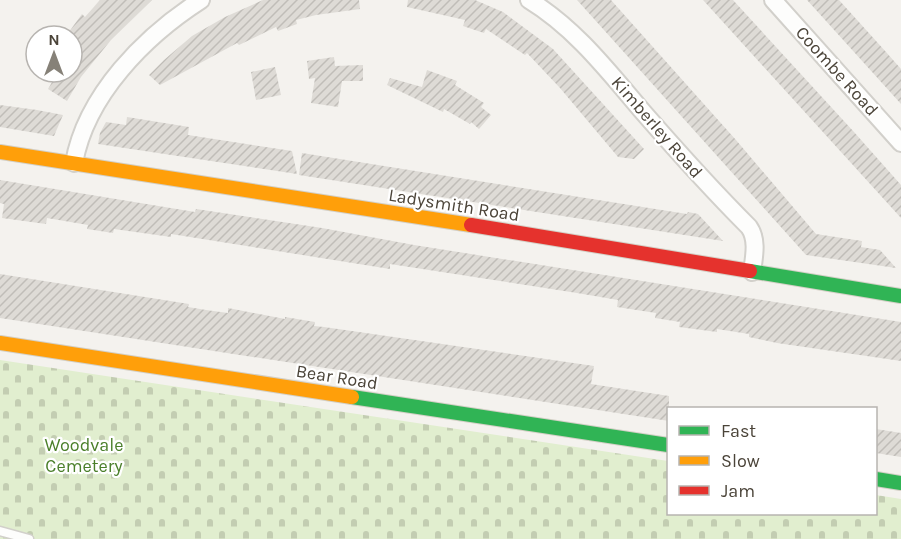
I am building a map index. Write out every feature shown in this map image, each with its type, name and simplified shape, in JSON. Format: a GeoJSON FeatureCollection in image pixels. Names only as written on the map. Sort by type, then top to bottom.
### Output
{"type":"FeatureCollection","features":[{"type":"Feature","properties":{"kind":"street"},"geometry":{"type":"LineString","coordinates":[[74,163],[90,114],[121,71],[133,56],[166,25],[201,0]]}},
{"type":"Feature","properties":{"kind":"street","name":"Kimberley Road"},"geometry":{"type":"LineString","coordinates":[[529,0],[570,31],[589,49],[682,156],[748,227],[754,237],[752,272]]}},
{"type":"Feature","properties":{"kind":"street","name":"Coombe Road"},"geometry":{"type":"LineString","coordinates":[[773,0],[901,143]]}},
{"type":"Feature","properties":{"kind":"street","name":"Ladysmith Road"},"geometry":{"type":"LineString","coordinates":[[0,152],[495,229],[901,296]]}},
{"type":"Feature","properties":{"kind":"street","name":"Bear Road"},"geometry":{"type":"LineString","coordinates":[[0,343],[667,445]]}},
{"type":"Feature","properties":{"kind":"street"},"geometry":{"type":"LineString","coordinates":[[877,479],[901,483]]}},
{"type":"Feature","properties":{"kind":"lane"},"geometry":{"type":"LineString","coordinates":[[0,531],[29,539]]}},
{"type":"Feature","properties":{"kind":"green space","name":"Woodvale Cemetery"},"geometry":{"type":"Polygon","coordinates":[[[0,360],[667,461],[667,515],[877,515],[877,495],[901,499],[901,539],[0,539],[0,360]]]}},
{"type":"Feature","properties":{"kind":"building"},"geometry":{"type":"Polygon","coordinates":[[[100,0],[152,0],[111,40],[84,73],[84,24],[75,24],[82,14],[85,17],[100,0]]]}},
{"type":"Feature","properties":{"kind":"building"},"geometry":{"type":"Polygon","coordinates":[[[263,0],[359,0],[360,9],[296,20],[297,24],[278,31],[276,27],[239,45],[237,43],[160,85],[149,75],[192,36],[225,17],[263,0]]]}},
{"type":"Feature","properties":{"kind":"building"},"geometry":{"type":"Polygon","coordinates":[[[408,0],[475,0],[503,12],[553,49],[644,149],[634,159],[618,157],[527,53],[525,55],[486,29],[484,33],[463,26],[465,20],[407,7],[408,0]]]}},
{"type":"Feature","properties":{"kind":"building"},"geometry":{"type":"Polygon","coordinates":[[[577,0],[611,0],[816,234],[862,241],[861,247],[880,250],[896,268],[806,255],[577,0]]]}},
{"type":"Feature","properties":{"kind":"building"},"geometry":{"type":"Polygon","coordinates":[[[703,0],[733,0],[854,132],[901,185],[901,218],[703,0]]]}},
{"type":"Feature","properties":{"kind":"building"},"geometry":{"type":"Polygon","coordinates":[[[807,0],[839,0],[901,69],[901,104],[807,0]]]}},
{"type":"Feature","properties":{"kind":"building"},"geometry":{"type":"Polygon","coordinates":[[[334,57],[335,66],[363,65],[363,81],[342,81],[338,107],[311,103],[315,78],[309,79],[307,61],[334,57]]]}},
{"type":"Feature","properties":{"kind":"building"},"geometry":{"type":"Polygon","coordinates":[[[275,67],[281,95],[256,100],[251,72],[275,67]]]}},
{"type":"Feature","properties":{"kind":"building"},"geometry":{"type":"Polygon","coordinates":[[[427,70],[457,81],[455,85],[484,103],[481,107],[491,115],[479,129],[471,122],[470,124],[444,109],[443,112],[387,85],[390,78],[422,87],[427,70]]]}},
{"type":"Feature","properties":{"kind":"building"},"geometry":{"type":"Polygon","coordinates":[[[51,84],[77,84],[67,101],[48,89],[51,84]]]}},
{"type":"Feature","properties":{"kind":"building"},"geometry":{"type":"Polygon","coordinates":[[[0,105],[63,115],[54,136],[0,127],[0,105]]]}},
{"type":"Feature","properties":{"kind":"building"},"geometry":{"type":"Polygon","coordinates":[[[127,117],[189,127],[188,135],[292,151],[297,174],[98,144],[100,133],[106,122],[126,125],[127,117]]]}},
{"type":"Feature","properties":{"kind":"building"},"geometry":{"type":"Polygon","coordinates":[[[302,153],[698,214],[723,241],[299,175],[302,153]]]}},
{"type":"Feature","properties":{"kind":"building"},"geometry":{"type":"Polygon","coordinates":[[[0,180],[195,212],[196,209],[322,228],[414,245],[901,322],[901,361],[777,343],[749,337],[749,334],[717,329],[717,332],[679,327],[680,322],[655,318],[656,313],[617,307],[618,300],[577,293],[390,264],[390,269],[171,234],[171,237],[114,229],[113,233],[87,229],[88,225],[47,218],[46,224],[2,218],[4,204],[0,203],[0,180]]]}},
{"type":"Feature","properties":{"kind":"building"},"geometry":{"type":"Polygon","coordinates":[[[0,274],[189,304],[188,307],[206,310],[228,313],[228,308],[285,319],[285,317],[315,322],[314,326],[594,366],[591,384],[669,396],[669,407],[667,407],[667,421],[0,318],[0,274]]]}},
{"type":"Feature","properties":{"kind":"building"},"geometry":{"type":"Polygon","coordinates":[[[877,429],[901,433],[901,457],[877,453],[877,429]]]}},
{"type":"Feature","properties":{"kind":"traffic: fast"},"geometry":{"type":"LineString","coordinates":[[750,271],[901,296]]}},
{"type":"Feature","properties":{"kind":"traffic: fast"},"geometry":{"type":"LineString","coordinates":[[352,397],[667,445]]}},
{"type":"Feature","properties":{"kind":"traffic: fast"},"geometry":{"type":"LineString","coordinates":[[877,479],[901,483]]}},
{"type":"Feature","properties":{"kind":"traffic: slow"},"geometry":{"type":"LineString","coordinates":[[0,152],[471,225]]}},
{"type":"Feature","properties":{"kind":"traffic: slow"},"geometry":{"type":"LineString","coordinates":[[0,343],[352,397]]}},
{"type":"Feature","properties":{"kind":"traffic: jam"},"geometry":{"type":"LineString","coordinates":[[471,225],[750,271]]}}]}
